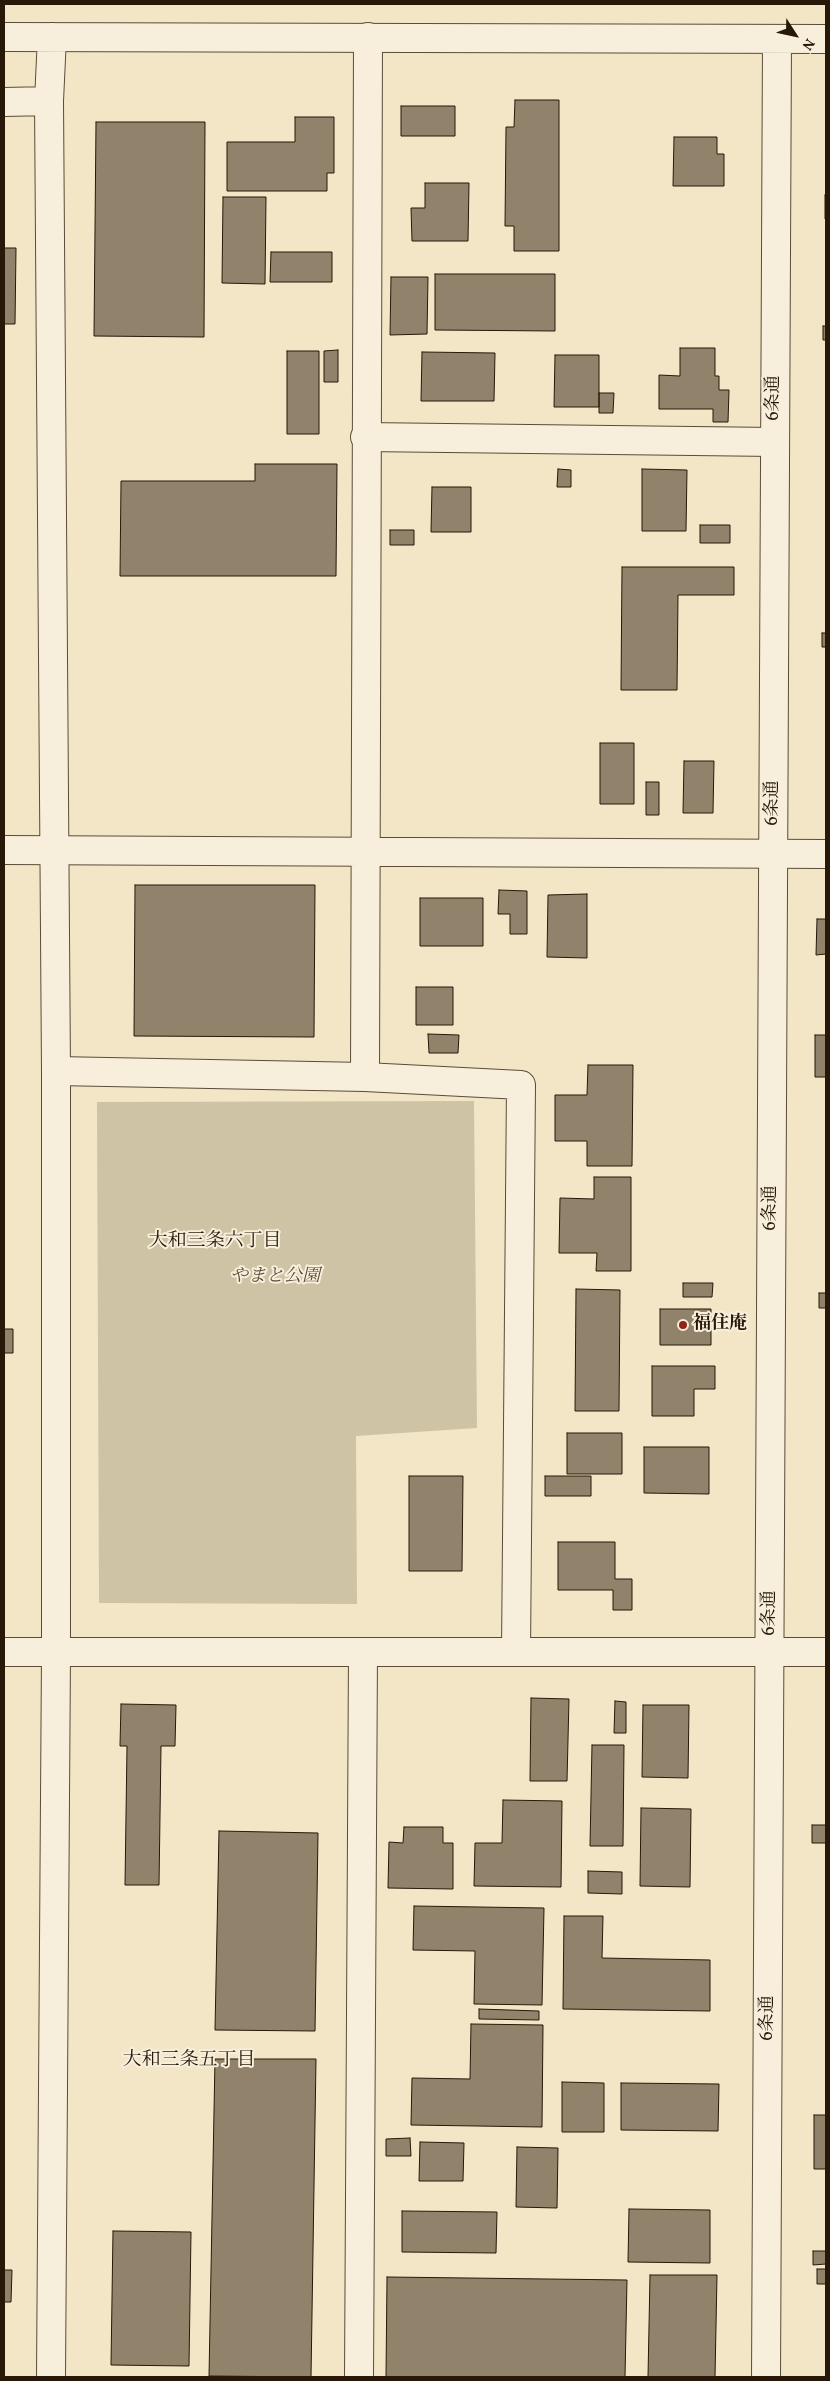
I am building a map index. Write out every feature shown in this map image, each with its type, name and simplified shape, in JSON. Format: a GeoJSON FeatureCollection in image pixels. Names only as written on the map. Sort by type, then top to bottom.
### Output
{"type":"FeatureCollection","features":[{"type":"Feature","properties":{"kind":"street"},"geometry":{"type":"LineString","coordinates":[[4,37],[826,39]]}},
{"type":"Feature","properties":{"kind":"street"},"geometry":{"type":"LineString","coordinates":[[51,2377],[56,1653],[56,1071],[49,100],[52,37]]}},
{"type":"Feature","properties":{"kind":"street"},"geometry":{"type":"LineString","coordinates":[[365,1077],[365,437],[368,37]]}},
{"type":"Feature","properties":{"kind":"street","name":"6条通"},"geometry":{"type":"LineString","coordinates":[[766,2377],[771,1651],[777,39]]}},
{"type":"Feature","properties":{"kind":"street"},"geometry":{"type":"LineString","coordinates":[[4,102],[49,100]]}},
{"type":"Feature","properties":{"kind":"street"},"geometry":{"type":"LineString","coordinates":[[365,437],[775,442]]}},
{"type":"Feature","properties":{"kind":"street"},"geometry":{"type":"LineString","coordinates":[[4,850],[826,854]]}},
{"type":"Feature","properties":{"kind":"street"},"geometry":{"type":"LineString","coordinates":[[56,1071],[365,1077],[520,1085],[516,1651]]}},
{"type":"Feature","properties":{"kind":"street"},"geometry":{"type":"LineString","coordinates":[[4,1652],[826,1652]]}},
{"type":"Feature","properties":{"kind":"street"},"geometry":{"type":"LineString","coordinates":[[359,2377],[363,1652]]}},
{"type":"Feature","properties":{"kind":"green space","name":"やまと公園"},"geometry":{"type":"Polygon","coordinates":[[[474,1101],[477,1428],[356,1436],[357,1604],[99,1603],[97,1102],[474,1101]]]}},
{"type":"Feature","properties":{"kind":"building"},"geometry":{"type":"Polygon","coordinates":[[[515,100],[559,100],[559,251],[514,251],[514,226],[505,226],[506,127],[514,127],[515,100]]]}},
{"type":"Feature","properties":{"kind":"building"},"geometry":{"type":"Polygon","coordinates":[[[401,106],[455,106],[455,136],[401,136],[401,106]]]}},
{"type":"Feature","properties":{"kind":"building"},"geometry":{"type":"Polygon","coordinates":[[[295,117],[334,117],[334,173],[327,173],[327,191],[227,191],[227,142],[295,142],[295,117]]]}},
{"type":"Feature","properties":{"kind":"building"},"geometry":{"type":"Polygon","coordinates":[[[96,122],[205,122],[204,337],[94,336],[96,122]]]}},
{"type":"Feature","properties":{"kind":"building"},"geometry":{"type":"Polygon","coordinates":[[[674,137],[717,137],[717,154],[724,154],[724,186],[673,186],[674,137]]]}},
{"type":"Feature","properties":{"kind":"building"},"geometry":{"type":"Polygon","coordinates":[[[425,183],[469,183],[468,241],[412,241],[411,208],[425,208],[425,183]]]}},
{"type":"Feature","properties":{"kind":"building"},"geometry":{"type":"Polygon","coordinates":[[[826,195],[826,219],[825,219],[826,195]]]}},
{"type":"Feature","properties":{"kind":"building"},"geometry":{"type":"Polygon","coordinates":[[[223,197],[266,197],[265,284],[222,283],[223,197]]]}},
{"type":"Feature","properties":{"kind":"building"},"geometry":{"type":"Polygon","coordinates":[[[4,248],[16,248],[15,324],[4,324],[4,248]]]}},
{"type":"Feature","properties":{"kind":"building"},"geometry":{"type":"Polygon","coordinates":[[[271,252],[332,252],[332,282],[270,282],[271,252]]]}},
{"type":"Feature","properties":{"kind":"building"},"geometry":{"type":"Polygon","coordinates":[[[435,274],[555,274],[555,331],[435,330],[435,274]]]}},
{"type":"Feature","properties":{"kind":"building"},"geometry":{"type":"Polygon","coordinates":[[[391,277],[428,277],[427,334],[390,335],[391,277]]]}},
{"type":"Feature","properties":{"kind":"building"},"geometry":{"type":"Polygon","coordinates":[[[823,326],[826,326],[826,340],[823,340],[823,326]]]}},
{"type":"Feature","properties":{"kind":"building"},"geometry":{"type":"Polygon","coordinates":[[[680,348],[715,348],[715,376],[719,376],[719,390],[729,390],[728,422],[713,422],[713,409],[659,409],[659,375],[680,376],[680,348]]]}},
{"type":"Feature","properties":{"kind":"building"},"geometry":{"type":"Polygon","coordinates":[[[338,350],[338,382],[324,382],[324,351],[338,350]]]}},
{"type":"Feature","properties":{"kind":"building"},"geometry":{"type":"Polygon","coordinates":[[[287,351],[319,351],[319,434],[287,434],[287,351]]]}},
{"type":"Feature","properties":{"kind":"building"},"geometry":{"type":"Polygon","coordinates":[[[422,352],[495,353],[494,401],[421,401],[422,352]]]}},
{"type":"Feature","properties":{"kind":"building"},"geometry":{"type":"Polygon","coordinates":[[[555,355],[599,355],[599,407],[554,407],[555,355]]]}},
{"type":"Feature","properties":{"kind":"building"},"geometry":{"type":"Polygon","coordinates":[[[599,393],[614,393],[613,413],[599,413],[599,393]]]}},
{"type":"Feature","properties":{"kind":"building"},"geometry":{"type":"Polygon","coordinates":[[[255,464],[337,464],[336,576],[120,576],[121,481],[255,481],[255,464]]]}},
{"type":"Feature","properties":{"kind":"building"},"geometry":{"type":"Polygon","coordinates":[[[558,469],[571,470],[571,487],[557,487],[558,469]]]}},
{"type":"Feature","properties":{"kind":"building"},"geometry":{"type":"Polygon","coordinates":[[[642,469],[687,470],[686,531],[642,531],[642,469]]]}},
{"type":"Feature","properties":{"kind":"building"},"geometry":{"type":"Polygon","coordinates":[[[432,487],[471,487],[471,532],[431,532],[432,487]]]}},
{"type":"Feature","properties":{"kind":"building"},"geometry":{"type":"Polygon","coordinates":[[[700,525],[730,525],[730,543],[700,543],[700,525]]]}},
{"type":"Feature","properties":{"kind":"building"},"geometry":{"type":"Polygon","coordinates":[[[390,530],[414,530],[414,545],[390,545],[390,530]]]}},
{"type":"Feature","properties":{"kind":"building"},"geometry":{"type":"Polygon","coordinates":[[[622,567],[734,567],[734,595],[678,595],[677,690],[621,690],[622,567]]]}},
{"type":"Feature","properties":{"kind":"building"},"geometry":{"type":"Polygon","coordinates":[[[822,633],[826,633],[826,647],[822,647],[822,633]]]}},
{"type":"Feature","properties":{"kind":"building"},"geometry":{"type":"Polygon","coordinates":[[[600,743],[634,743],[634,804],[600,804],[600,743]]]}},
{"type":"Feature","properties":{"kind":"building"},"geometry":{"type":"Polygon","coordinates":[[[684,761],[714,761],[713,813],[683,813],[684,761]]]}},
{"type":"Feature","properties":{"kind":"building"},"geometry":{"type":"Polygon","coordinates":[[[646,782],[659,782],[659,815],[646,815],[646,782]]]}},
{"type":"Feature","properties":{"kind":"building"},"geometry":{"type":"Polygon","coordinates":[[[135,885],[315,885],[314,1037],[134,1036],[135,885]]]}},
{"type":"Feature","properties":{"kind":"building"},"geometry":{"type":"Polygon","coordinates":[[[499,890],[527,891],[527,934],[510,934],[510,914],[498,914],[499,890]]]}},
{"type":"Feature","properties":{"kind":"building"},"geometry":{"type":"Polygon","coordinates":[[[587,894],[587,958],[547,957],[548,895],[587,894]]]}},
{"type":"Feature","properties":{"kind":"building"},"geometry":{"type":"Polygon","coordinates":[[[420,898],[483,898],[483,946],[420,946],[420,898]]]}},
{"type":"Feature","properties":{"kind":"building"},"geometry":{"type":"Polygon","coordinates":[[[817,919],[826,919],[826,954],[816,955],[817,919]]]}},
{"type":"Feature","properties":{"kind":"building"},"geometry":{"type":"Polygon","coordinates":[[[416,987],[453,987],[453,1025],[416,1025],[416,987]]]}},
{"type":"Feature","properties":{"kind":"building"},"geometry":{"type":"Polygon","coordinates":[[[428,1034],[459,1035],[458,1053],[429,1053],[428,1034]]]}},
{"type":"Feature","properties":{"kind":"building"},"geometry":{"type":"Polygon","coordinates":[[[815,1035],[826,1035],[826,1077],[815,1077],[815,1035]]]}},
{"type":"Feature","properties":{"kind":"building"},"geometry":{"type":"Polygon","coordinates":[[[588,1065],[633,1065],[632,1166],[587,1166],[587,1141],[555,1141],[555,1095],[587,1095],[588,1065]]]}},
{"type":"Feature","properties":{"kind":"building"},"geometry":{"type":"Polygon","coordinates":[[[594,1177],[631,1177],[631,1271],[596,1271],[597,1253],[559,1253],[560,1198],[594,1199],[594,1177]]]}},
{"type":"Feature","properties":{"kind":"building"},"geometry":{"type":"Polygon","coordinates":[[[683,1283],[713,1283],[712,1297],[683,1297],[683,1283]]]}},
{"type":"Feature","properties":{"kind":"building"},"geometry":{"type":"Polygon","coordinates":[[[576,1289],[620,1290],[619,1411],[575,1411],[576,1289]]]}},
{"type":"Feature","properties":{"kind":"building"},"geometry":{"type":"Polygon","coordinates":[[[819,1293],[826,1293],[826,1308],[819,1308],[819,1293]]]}},
{"type":"Feature","properties":{"kind":"building"},"geometry":{"type":"Polygon","coordinates":[[[660,1309],[711,1309],[711,1345],[660,1345],[660,1309]]]}},
{"type":"Feature","properties":{"kind":"building"},"geometry":{"type":"Polygon","coordinates":[[[4,1329],[13,1329],[13,1353],[4,1353],[4,1329]]]}},
{"type":"Feature","properties":{"kind":"building"},"geometry":{"type":"Polygon","coordinates":[[[652,1366],[715,1366],[715,1389],[694,1389],[694,1416],[652,1416],[652,1366]]]}},
{"type":"Feature","properties":{"kind":"building"},"geometry":{"type":"Polygon","coordinates":[[[567,1433],[622,1433],[622,1474],[567,1474],[567,1433]]]}},
{"type":"Feature","properties":{"kind":"building"},"geometry":{"type":"Polygon","coordinates":[[[644,1447],[709,1447],[709,1494],[644,1493],[644,1447]]]}},
{"type":"Feature","properties":{"kind":"building"},"geometry":{"type":"Polygon","coordinates":[[[409,1476],[463,1476],[462,1571],[409,1571],[409,1476]]]}},
{"type":"Feature","properties":{"kind":"building"},"geometry":{"type":"Polygon","coordinates":[[[545,1476],[591,1476],[591,1496],[545,1496],[545,1476]]]}},
{"type":"Feature","properties":{"kind":"building"},"geometry":{"type":"Polygon","coordinates":[[[558,1542],[615,1542],[615,1579],[632,1579],[632,1610],[613,1610],[613,1590],[558,1590],[558,1542]]]}},
{"type":"Feature","properties":{"kind":"building"},"geometry":{"type":"Polygon","coordinates":[[[531,1698],[569,1699],[567,1781],[530,1781],[531,1698]]]}},
{"type":"Feature","properties":{"kind":"building"},"geometry":{"type":"Polygon","coordinates":[[[615,1701],[626,1702],[626,1733],[614,1733],[615,1701]]]}},
{"type":"Feature","properties":{"kind":"building"},"geometry":{"type":"Polygon","coordinates":[[[121,1704],[176,1705],[175,1746],[161,1746],[159,1885],[125,1885],[127,1746],[120,1746],[121,1704]]]}},
{"type":"Feature","properties":{"kind":"building"},"geometry":{"type":"Polygon","coordinates":[[[643,1705],[689,1705],[688,1778],[642,1777],[643,1705]]]}},
{"type":"Feature","properties":{"kind":"building"},"geometry":{"type":"Polygon","coordinates":[[[592,1745],[624,1745],[623,1846],[590,1846],[592,1745]]]}},
{"type":"Feature","properties":{"kind":"building"},"geometry":{"type":"Polygon","coordinates":[[[503,1800],[562,1801],[561,1887],[474,1886],[475,1843],[502,1843],[503,1800]]]}},
{"type":"Feature","properties":{"kind":"building"},"geometry":{"type":"Polygon","coordinates":[[[641,1808],[691,1809],[690,1887],[640,1886],[641,1808]]]}},
{"type":"Feature","properties":{"kind":"building"},"geometry":{"type":"Polygon","coordinates":[[[812,1825],[826,1825],[826,1843],[812,1843],[812,1825]]]}},
{"type":"Feature","properties":{"kind":"building"},"geometry":{"type":"Polygon","coordinates":[[[404,1827],[443,1827],[443,1843],[453,1843],[453,1889],[388,1888],[389,1842],[403,1843],[404,1827]]]}},
{"type":"Feature","properties":{"kind":"building"},"geometry":{"type":"Polygon","coordinates":[[[219,1831],[318,1833],[315,2031],[215,2030],[219,1831]]]}},
{"type":"Feature","properties":{"kind":"building"},"geometry":{"type":"Polygon","coordinates":[[[588,1871],[622,1872],[622,1894],[588,1893],[588,1871]]]}},
{"type":"Feature","properties":{"kind":"building"},"geometry":{"type":"Polygon","coordinates":[[[414,1906],[544,1908],[542,2005],[474,2004],[475,1951],[413,1950],[414,1906]]]}},
{"type":"Feature","properties":{"kind":"building"},"geometry":{"type":"Polygon","coordinates":[[[564,1916],[603,1916],[602,1958],[710,1960],[710,2011],[563,2009],[564,1916]]]}},
{"type":"Feature","properties":{"kind":"building"},"geometry":{"type":"Polygon","coordinates":[[[479,2009],[539,2011],[539,2020],[479,2019],[479,2009]]]}},
{"type":"Feature","properties":{"kind":"building"},"geometry":{"type":"Polygon","coordinates":[[[471,2024],[543,2025],[542,2127],[411,2125],[412,2078],[470,2079],[471,2024]]]}},
{"type":"Feature","properties":{"kind":"building"},"geometry":{"type":"Polygon","coordinates":[[[215,2059],[316,2059],[311,2377],[209,2376],[215,2059]]]}},
{"type":"Feature","properties":{"kind":"building"},"geometry":{"type":"Polygon","coordinates":[[[562,2082],[604,2083],[604,2132],[562,2132],[562,2082]]]}},
{"type":"Feature","properties":{"kind":"building"},"geometry":{"type":"Polygon","coordinates":[[[621,2083],[719,2084],[718,2131],[621,2130],[621,2083]]]}},
{"type":"Feature","properties":{"kind":"building"},"geometry":{"type":"Polygon","coordinates":[[[814,2115],[826,2115],[826,2169],[814,2169],[814,2115]]]}},
{"type":"Feature","properties":{"kind":"building"},"geometry":{"type":"Polygon","coordinates":[[[410,2138],[411,2156],[386,2156],[386,2139],[410,2138]]]}},
{"type":"Feature","properties":{"kind":"building"},"geometry":{"type":"Polygon","coordinates":[[[420,2142],[464,2143],[463,2181],[419,2181],[420,2142]]]}},
{"type":"Feature","properties":{"kind":"building"},"geometry":{"type":"Polygon","coordinates":[[[517,2147],[558,2148],[557,2208],[516,2207],[517,2147]]]}},
{"type":"Feature","properties":{"kind":"building"},"geometry":{"type":"Polygon","coordinates":[[[629,2209],[710,2210],[710,2263],[628,2262],[629,2209]]]}},
{"type":"Feature","properties":{"kind":"building"},"geometry":{"type":"Polygon","coordinates":[[[402,2211],[497,2212],[496,2253],[402,2252],[402,2211]]]}},
{"type":"Feature","properties":{"kind":"building"},"geometry":{"type":"Polygon","coordinates":[[[113,2231],[191,2232],[189,2366],[111,2365],[113,2231]]]}},
{"type":"Feature","properties":{"kind":"building"},"geometry":{"type":"Polygon","coordinates":[[[813,2251],[826,2251],[826,2264],[813,2265],[813,2251]]]}},
{"type":"Feature","properties":{"kind":"building"},"geometry":{"type":"Polygon","coordinates":[[[817,2269],[826,2269],[826,2284],[817,2284],[817,2269]]]}},
{"type":"Feature","properties":{"kind":"building"},"geometry":{"type":"Polygon","coordinates":[[[4,2270],[12,2270],[11,2302],[4,2302],[4,2270]]]}},
{"type":"Feature","properties":{"kind":"building"},"geometry":{"type":"Polygon","coordinates":[[[650,2275],[717,2275],[715,2377],[648,2377],[650,2275]]]}},
{"type":"Feature","properties":{"kind":"building"},"geometry":{"type":"Polygon","coordinates":[[[387,2277],[627,2280],[625,2377],[386,2377],[387,2277]]]}},
{"type":"Feature","properties":{"kind":"place","name":"福住庵"},"geometry":{"type":"Point","coordinates":[683,1325]}},
{"type":"Feature","properties":{"kind":"district","name":"大和三条六丁目"},"geometry":{"type":"Point","coordinates":[215,1243]}},
{"type":"Feature","properties":{"kind":"district","name":"大和三条五丁目"},"geometry":{"type":"Point","coordinates":[189,2062]}}]}
